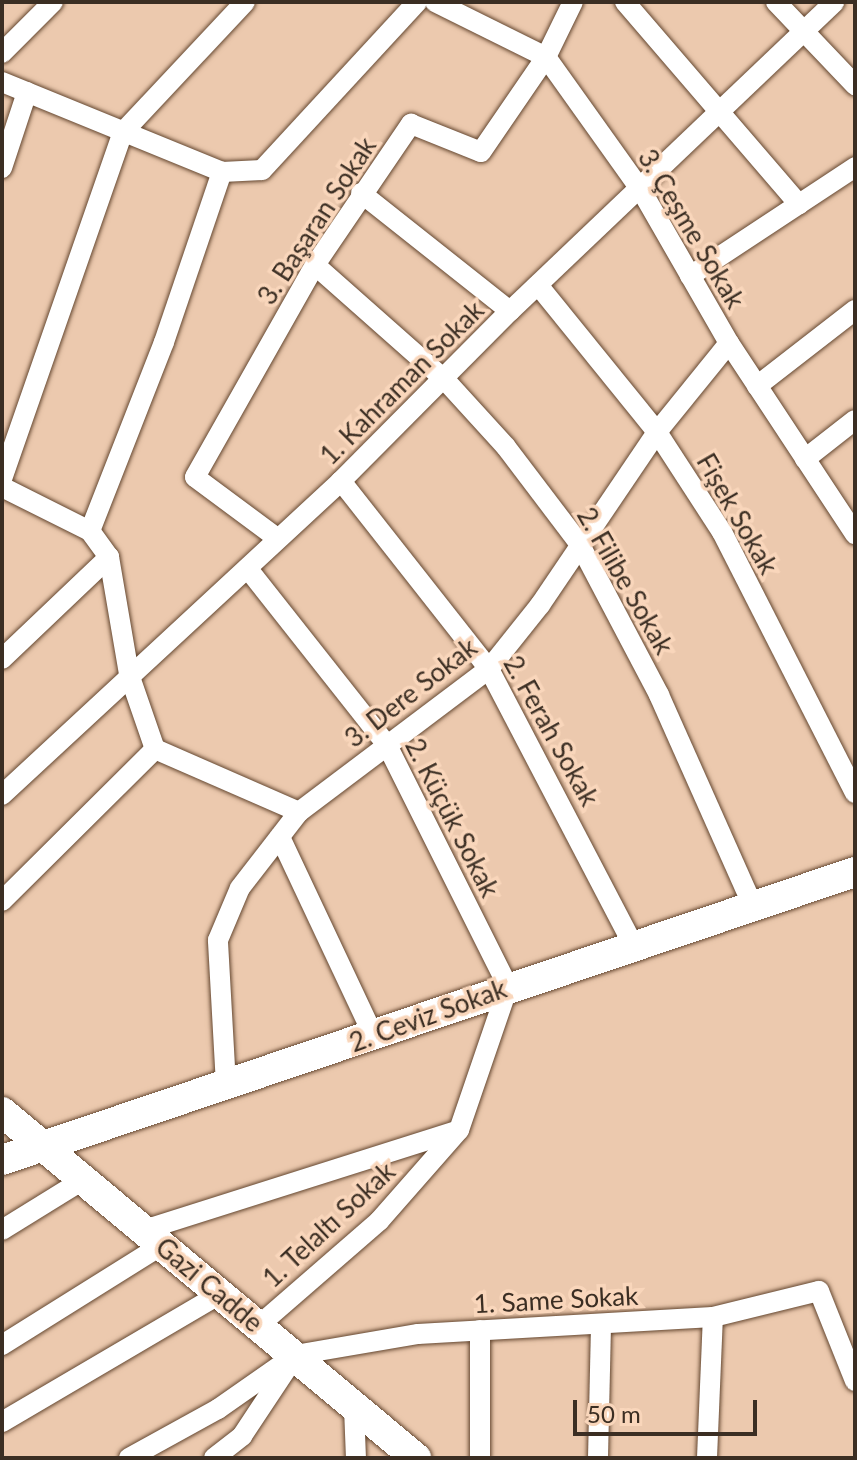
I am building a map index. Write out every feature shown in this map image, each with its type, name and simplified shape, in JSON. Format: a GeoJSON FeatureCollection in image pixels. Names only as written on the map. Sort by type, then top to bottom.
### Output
{"type":"FeatureCollection","features":[{"type":"Feature","properties":{"kind":"main road","name":"2. Ceviz Sokak"},"geometry":{"type":"LineString","coordinates":[[2,1160],[46,1149],[226,1085],[374,1037],[633,944],[855,872]]}},
{"type":"Feature","properties":{"kind":"main road","name":"Gazi Cadde"},"geometry":{"type":"LineString","coordinates":[[2,1112],[416,1458]]}},
{"type":"Feature","properties":{"kind":"street"},"geometry":{"type":"LineString","coordinates":[[2,53],[53,2]]}},
{"type":"Feature","properties":{"kind":"street"},"geometry":{"type":"LineString","coordinates":[[2,479],[123,132],[245,2]]}},
{"type":"Feature","properties":{"kind":"street"},"geometry":{"type":"LineString","coordinates":[[2,82],[222,172],[262,170],[417,2]]}},
{"type":"Feature","properties":{"kind":"street","name":"3. Çeşme Sokak"},"geometry":{"type":"LineString","coordinates":[[435,2],[546,57],[641,190],[729,343],[855,534]]}},
{"type":"Feature","properties":{"kind":"street","name":"3. Başaran Sokak"},"geometry":{"type":"LineString","coordinates":[[277,538],[195,477],[315,265],[361,193],[411,124],[481,152],[546,57],[573,2]]}},
{"type":"Feature","properties":{"kind":"street"},"geometry":{"type":"LineString","coordinates":[[625,2],[799,204]]}},
{"type":"Feature","properties":{"kind":"street"},"geometry":{"type":"LineString","coordinates":[[776,2],[855,85]]}},
{"type":"Feature","properties":{"kind":"street","name":"1. Kahraman Sokak"},"geometry":{"type":"LineString","coordinates":[[2,795],[129,674],[248,569],[277,538],[446,381],[510,311],[641,190],[834,2]]}},
{"type":"Feature","properties":{"kind":"street"},"geometry":{"type":"LineString","coordinates":[[2,168],[27,92]]}},
{"type":"Feature","properties":{"kind":"street"},"geometry":{"type":"LineString","coordinates":[[690,276],[855,167]]}},
{"type":"Feature","properties":{"kind":"street"},"geometry":{"type":"LineString","coordinates":[[90,531],[164,342],[222,172]]}},
{"type":"Feature","properties":{"kind":"street"},"geometry":{"type":"LineString","coordinates":[[361,193],[510,311]]}},
{"type":"Feature","properties":{"kind":"street","name":"2. Filibe Sokak"},"geometry":{"type":"LineString","coordinates":[[315,265],[446,381],[506,447],[579,543],[659,695],[752,904]]}},
{"type":"Feature","properties":{"kind":"street","name":"Fişek Sokak"},"geometry":{"type":"LineString","coordinates":[[538,285],[657,432],[722,532],[855,793]]}},
{"type":"Feature","properties":{"kind":"street"},"geometry":{"type":"LineString","coordinates":[[757,386],[855,310]]}},
{"type":"Feature","properties":{"kind":"street","name":"3. Dere Sokak"},"geometry":{"type":"LineString","coordinates":[[226,1085],[218,940],[240,888],[299,812],[489,669],[540,605],[579,543],[657,432],[729,343]]}},
{"type":"Feature","properties":{"kind":"street"},"geometry":{"type":"LineString","coordinates":[[805,459],[855,420]]}},
{"type":"Feature","properties":{"kind":"street","name":"2. Ferah Sokak"},"geometry":{"type":"LineString","coordinates":[[341,481],[489,669],[633,944]]}},
{"type":"Feature","properties":{"kind":"street"},"geometry":{"type":"LineString","coordinates":[[2,487],[90,531],[109,557],[129,674],[155,749],[299,812]]}},
{"type":"Feature","properties":{"kind":"street"},"geometry":{"type":"LineString","coordinates":[[2,659],[109,557]]}},
{"type":"Feature","properties":{"kind":"street","name":"2. Küçük Sokak"},"geometry":{"type":"LineString","coordinates":[[248,569],[387,745],[508,987]]}},
{"type":"Feature","properties":{"kind":"street"},"geometry":{"type":"LineString","coordinates":[[2,901],[155,749]]}},
{"type":"Feature","properties":{"kind":"street"},"geometry":{"type":"LineString","coordinates":[[280,837],[374,1037]]}},
{"type":"Feature","properties":{"kind":"street","name":"1. Telaltı Sokak"},"geometry":{"type":"LineString","coordinates":[[258,1326],[379,1221],[459,1130],[508,987]]}},
{"type":"Feature","properties":{"kind":"street"},"geometry":{"type":"LineString","coordinates":[[2,1345],[153,1238],[459,1130]]}},
{"type":"Feature","properties":{"kind":"street"},"geometry":{"type":"LineString","coordinates":[[2,1230],[83,1180]]}},
{"type":"Feature","properties":{"kind":"street","name":"1. Same Sokak"},"geometry":{"type":"LineString","coordinates":[[295,1355],[418,1334],[713,1317],[819,1291],[855,1381]]}},
{"type":"Feature","properties":{"kind":"street"},"geometry":{"type":"LineString","coordinates":[[2,1422],[220,1294]]}},
{"type":"Feature","properties":{"kind":"street"},"geometry":{"type":"LineString","coordinates":[[707,1458],[713,1317]]}},
{"type":"Feature","properties":{"kind":"street"},"geometry":{"type":"LineString","coordinates":[[598,1458],[601,1324]]}},
{"type":"Feature","properties":{"kind":"street"},"geometry":{"type":"LineString","coordinates":[[480,1330],[480,1458]]}},
{"type":"Feature","properties":{"kind":"street"},"geometry":{"type":"LineString","coordinates":[[214,1458],[242,1436],[295,1355]]}},
{"type":"Feature","properties":{"kind":"street"},"geometry":{"type":"LineString","coordinates":[[129,1458],[218,1409],[295,1355]]}},
{"type":"Feature","properties":{"kind":"street"},"geometry":{"type":"LineString","coordinates":[[354,1407],[356,1458]]}},
{"type":"Feature","properties":{"kind":"street"},"geometry":{"type":"LineString","coordinates":[[242,1436],[243,1458]]}}]}
